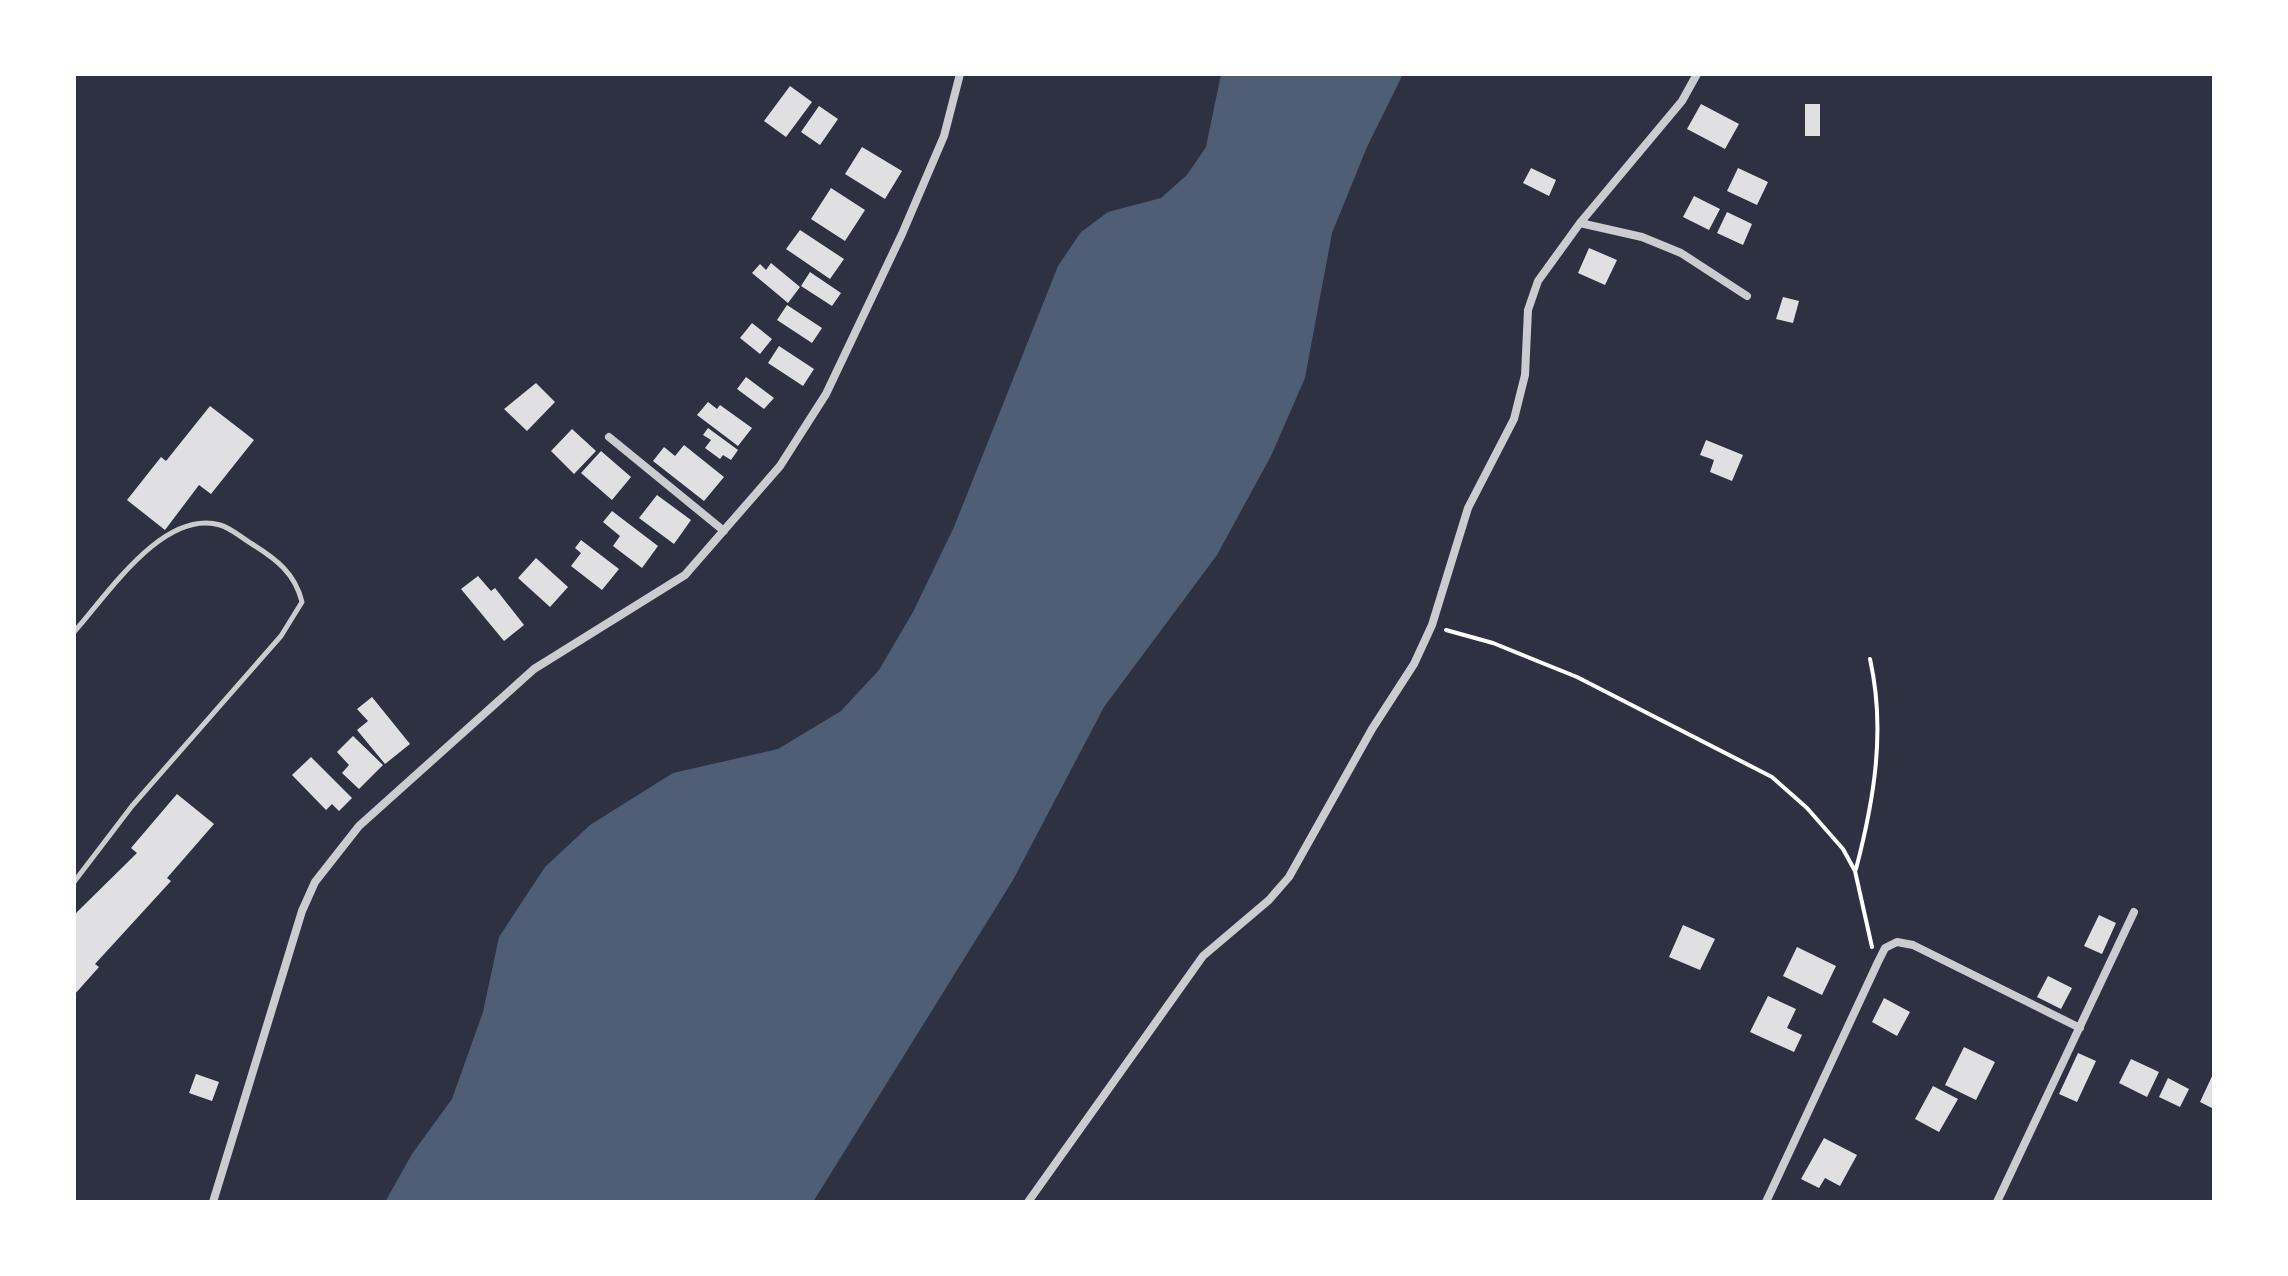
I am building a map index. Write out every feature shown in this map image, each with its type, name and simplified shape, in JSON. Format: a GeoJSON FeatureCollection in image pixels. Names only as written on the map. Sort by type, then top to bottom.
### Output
{"type":"FeatureCollection","features":[{"type":"Feature","properties":{"kind":"street"},"geometry":{"type":"LineString","coordinates":[[213,1202],[302,911],[315,882],[359,826],[534,669],[685,575],[780,466],[826,394],[926,181],[944,136],[960,74]]}},
{"type":"Feature","properties":{"kind":"street"},"geometry":{"type":"LineString","coordinates":[[1028,1202],[1203,956],[1269,900],[1289,877],[1372,729],[1414,664],[1432,625],[1468,508],[1514,419],[1525,375],[1528,310],[1538,281],[1580,223],[1682,101],[1697,74]]}},
{"type":"Feature","properties":{"kind":"street"},"geometry":{"type":"LineString","coordinates":[[1580,223],[1642,237],[1681,253],[1747,296]]}},
{"type":"Feature","properties":{"kind":"street"},"geometry":{"type":"LineString","coordinates":[[609,437],[724,531]]}},
{"type":"Feature","properties":{"kind":"street"},"geometry":{"type":"LineString","coordinates":[[1997,1202],[2134,912]]}},
{"type":"Feature","properties":{"kind":"street"},"geometry":{"type":"LineString","coordinates":[[1766,1202],[1885,948],[1897,942],[1913,945],[2080,1028]]}},
{"type":"Feature","properties":{"kind":"lane"},"geometry":{"type":"LineString","coordinates":[[74,632],[146,551],[188,523],[223,525],[269,555],[288,570],[302,602],[281,636],[132,806],[74,882]]}},
{"type":"Feature","properties":{"kind":"path"},"geometry":{"type":"LineString","coordinates":[[1432,625],[1493,643],[1577,677],[1762,771],[1812,814],[1843,849],[1855,871],[1868,939],[1878,962]]}},
{"type":"Feature","properties":{"kind":"path"},"geometry":{"type":"LineString","coordinates":[[1855,871],[1875,786],[1876,691],[1870,659]]}},
{"type":"Feature","properties":{"kind":"water"},"geometry":{"type":"Polygon","coordinates":[[[1221,74],[1403,74],[1367,147],[1332,233],[1305,378],[1271,456],[1217,555],[1104,707],[1013,880],[813,1202],[385,1202],[412,1154],[452,1099],[483,1012],[499,937],[545,867],[590,825],[673,773],[778,749],[841,711],[879,670],[913,612],[954,527],[1058,266],[1081,232],[1108,212],[1161,198],[1187,175],[1206,147],[1221,74]]]}},
{"type":"Feature","properties":{"kind":"building"},"geometry":{"type":"Polygon","coordinates":[[[790,86],[812,102],[786,137],[764,121],[790,86]]]}},
{"type":"Feature","properties":{"kind":"building"},"geometry":{"type":"Polygon","coordinates":[[[1701,104],[1739,124],[1725,149],[1687,129],[1701,104]]]}},
{"type":"Feature","properties":{"kind":"building"},"geometry":{"type":"Polygon","coordinates":[[[1805,104],[1820,104],[1820,136],[1805,136],[1805,104]]]}},
{"type":"Feature","properties":{"kind":"building"},"geometry":{"type":"Polygon","coordinates":[[[819,106],[838,119],[820,145],[801,132],[819,106]]]}},
{"type":"Feature","properties":{"kind":"building"},"geometry":{"type":"Polygon","coordinates":[[[862,147],[902,171],[885,199],[845,174],[862,147]]]}},
{"type":"Feature","properties":{"kind":"building"},"geometry":{"type":"Polygon","coordinates":[[[1531,168],[1556,180],[1549,196],[1523,183],[1531,168]]]}},
{"type":"Feature","properties":{"kind":"building"},"geometry":{"type":"Polygon","coordinates":[[[1738,168],[1768,182],[1757,205],[1727,191],[1738,168]]]}},
{"type":"Feature","properties":{"kind":"building"},"geometry":{"type":"Polygon","coordinates":[[[831,188],[865,210],[845,241],[811,219],[831,188]]]}},
{"type":"Feature","properties":{"kind":"building"},"geometry":{"type":"Polygon","coordinates":[[[1694,196],[1720,209],[1709,230],[1683,217],[1694,196]]]}},
{"type":"Feature","properties":{"kind":"building"},"geometry":{"type":"Polygon","coordinates":[[[1727,212],[1752,224],[1743,245],[1717,233],[1727,212]]]}},
{"type":"Feature","properties":{"kind":"building"},"geometry":{"type":"Polygon","coordinates":[[[800,230],[844,259],[830,279],[786,249],[800,230]]]}},
{"type":"Feature","properties":{"kind":"building"},"geometry":{"type":"Polygon","coordinates":[[[1589,248],[1617,260],[1605,285],[1578,273],[1589,248]]]}},
{"type":"Feature","properties":{"kind":"building"},"geometry":{"type":"Polygon","coordinates":[[[771,263],[800,287],[788,303],[752,273],[760,264],[766,270],[771,263]]]}},
{"type":"Feature","properties":{"kind":"building"},"geometry":{"type":"Polygon","coordinates":[[[810,272],[841,293],[832,306],[801,286],[810,272]]]}},
{"type":"Feature","properties":{"kind":"building"},"geometry":{"type":"Polygon","coordinates":[[[1783,297],[1799,301],[1793,323],[1776,319],[1783,297]]]}},
{"type":"Feature","properties":{"kind":"building"},"geometry":{"type":"Polygon","coordinates":[[[787,305],[822,328],[812,343],[777,320],[787,305]]]}},
{"type":"Feature","properties":{"kind":"building"},"geometry":{"type":"Polygon","coordinates":[[[752,323],[772,339],[760,354],[740,338],[752,323]]]}},
{"type":"Feature","properties":{"kind":"building"},"geometry":{"type":"Polygon","coordinates":[[[779,346],[814,369],[803,386],[768,363],[779,346]]]}},
{"type":"Feature","properties":{"kind":"building"},"geometry":{"type":"Polygon","coordinates":[[[746,377],[774,398],[764,409],[737,389],[746,377]]]}},
{"type":"Feature","properties":{"kind":"building"},"geometry":{"type":"Polygon","coordinates":[[[536,383],[555,402],[527,431],[504,409],[536,383]]]}},
{"type":"Feature","properties":{"kind":"building"},"geometry":{"type":"Polygon","coordinates":[[[708,402],[717,409],[720,405],[752,428],[738,446],[697,415],[708,402]]]}},
{"type":"Feature","properties":{"kind":"building"},"geometry":{"type":"Polygon","coordinates":[[[210,406],[254,440],[211,494],[199,485],[165,530],[127,500],[161,457],[166,461],[210,406]]]}},
{"type":"Feature","properties":{"kind":"building"},"geometry":{"type":"Polygon","coordinates":[[[708,428],[738,450],[731,460],[723,455],[720,459],[705,448],[711,440],[703,435],[708,428]]]}},
{"type":"Feature","properties":{"kind":"building"},"geometry":{"type":"Polygon","coordinates":[[[572,429],[596,451],[574,474],[551,451],[572,429]]]}},
{"type":"Feature","properties":{"kind":"building"},"geometry":{"type":"Polygon","coordinates":[[[1706,440],[1743,455],[1732,481],[1710,472],[1714,460],[1700,455],[1706,440]]]}},
{"type":"Feature","properties":{"kind":"building"},"geometry":{"type":"Polygon","coordinates":[[[684,445],[724,477],[704,501],[653,461],[664,447],[675,456],[684,445]]]}},
{"type":"Feature","properties":{"kind":"building"},"geometry":{"type":"Polygon","coordinates":[[[601,451],[631,477],[612,500],[581,473],[601,451]]]}},
{"type":"Feature","properties":{"kind":"building"},"geometry":{"type":"Polygon","coordinates":[[[657,495],[691,520],[674,544],[639,518],[657,495]]]}},
{"type":"Feature","properties":{"kind":"building"},"geometry":{"type":"Polygon","coordinates":[[[612,511],[658,546],[642,568],[613,546],[620,536],[603,522],[612,511]]]}},
{"type":"Feature","properties":{"kind":"building"},"geometry":{"type":"Polygon","coordinates":[[[581,540],[619,569],[602,590],[571,566],[581,553],[575,548],[581,540]]]}},
{"type":"Feature","properties":{"kind":"building"},"geometry":{"type":"Polygon","coordinates":[[[536,558],[568,587],[550,607],[518,578],[536,558]]]}},
{"type":"Feature","properties":{"kind":"building"},"geometry":{"type":"Polygon","coordinates":[[[478,576],[491,591],[495,588],[524,625],[504,641],[461,589],[478,576]]]}},
{"type":"Feature","properties":{"kind":"building"},"geometry":{"type":"Polygon","coordinates":[[[372,697],[410,744],[385,764],[357,730],[368,721],[357,709],[372,697]]]}},
{"type":"Feature","properties":{"kind":"building"},"geometry":{"type":"Polygon","coordinates":[[[353,736],[383,765],[359,789],[342,773],[349,765],[337,752],[353,736]]]}},
{"type":"Feature","properties":{"kind":"building"},"geometry":{"type":"Polygon","coordinates":[[[311,757],[352,798],[339,811],[332,804],[326,810],[292,775],[311,757]]]}},
{"type":"Feature","properties":{"kind":"building"},"geometry":{"type":"Polygon","coordinates":[[[177,794],[214,824],[167,878],[171,881],[95,964],[99,967],[74,995],[74,915],[137,853],[131,848],[177,794]]]}},
{"type":"Feature","properties":{"kind":"building"},"geometry":{"type":"Polygon","coordinates":[[[2099,915],[2116,923],[2102,954],[2084,946],[2099,915]]]}},
{"type":"Feature","properties":{"kind":"building"},"geometry":{"type":"Polygon","coordinates":[[[1683,925],[1715,939],[1700,970],[1669,957],[1683,925]]]}},
{"type":"Feature","properties":{"kind":"building"},"geometry":{"type":"Polygon","coordinates":[[[1797,947],[1836,966],[1822,995],[1783,976],[1797,947]]]}},
{"type":"Feature","properties":{"kind":"building"},"geometry":{"type":"Polygon","coordinates":[[[2048,976],[2072,988],[2061,1009],[2037,997],[2048,976]]]}},
{"type":"Feature","properties":{"kind":"building"},"geometry":{"type":"Polygon","coordinates":[[[1768,996],[1796,1009],[1787,1028],[1802,1035],[1794,1052],[1750,1032],[1768,996]]]}},
{"type":"Feature","properties":{"kind":"building"},"geometry":{"type":"Polygon","coordinates":[[[1884,998],[1910,1012],[1897,1036],[1872,1022],[1884,998]]]}},
{"type":"Feature","properties":{"kind":"building"},"geometry":{"type":"Polygon","coordinates":[[[1964,1047],[1995,1062],[1976,1100],[1945,1085],[1964,1047]]]}},
{"type":"Feature","properties":{"kind":"building"},"geometry":{"type":"Polygon","coordinates":[[[2078,1053],[2096,1061],[2077,1102],[2059,1094],[2078,1053]]]}},
{"type":"Feature","properties":{"kind":"building"},"geometry":{"type":"Polygon","coordinates":[[[2131,1059],[2159,1072],[2147,1097],[2119,1083],[2131,1059]]]}},
{"type":"Feature","properties":{"kind":"building"},"geometry":{"type":"Polygon","coordinates":[[[2214,1072],[2214,1109],[2200,1102],[2214,1072]]]}},
{"type":"Feature","properties":{"kind":"building"},"geometry":{"type":"Polygon","coordinates":[[[196,1074],[219,1082],[212,1101],[189,1093],[196,1074]]]}},
{"type":"Feature","properties":{"kind":"building"},"geometry":{"type":"Polygon","coordinates":[[[2168,1078],[2189,1089],[2180,1107],[2159,1097],[2168,1078]]]}},
{"type":"Feature","properties":{"kind":"building"},"geometry":{"type":"Polygon","coordinates":[[[1933,1086],[1958,1099],[1939,1132],[1915,1119],[1933,1086]]]}},
{"type":"Feature","properties":{"kind":"building"},"geometry":{"type":"Polygon","coordinates":[[[1824,1138],[1857,1155],[1840,1186],[1825,1178],[1819,1188],[1801,1179],[1824,1138]]]}}]}
